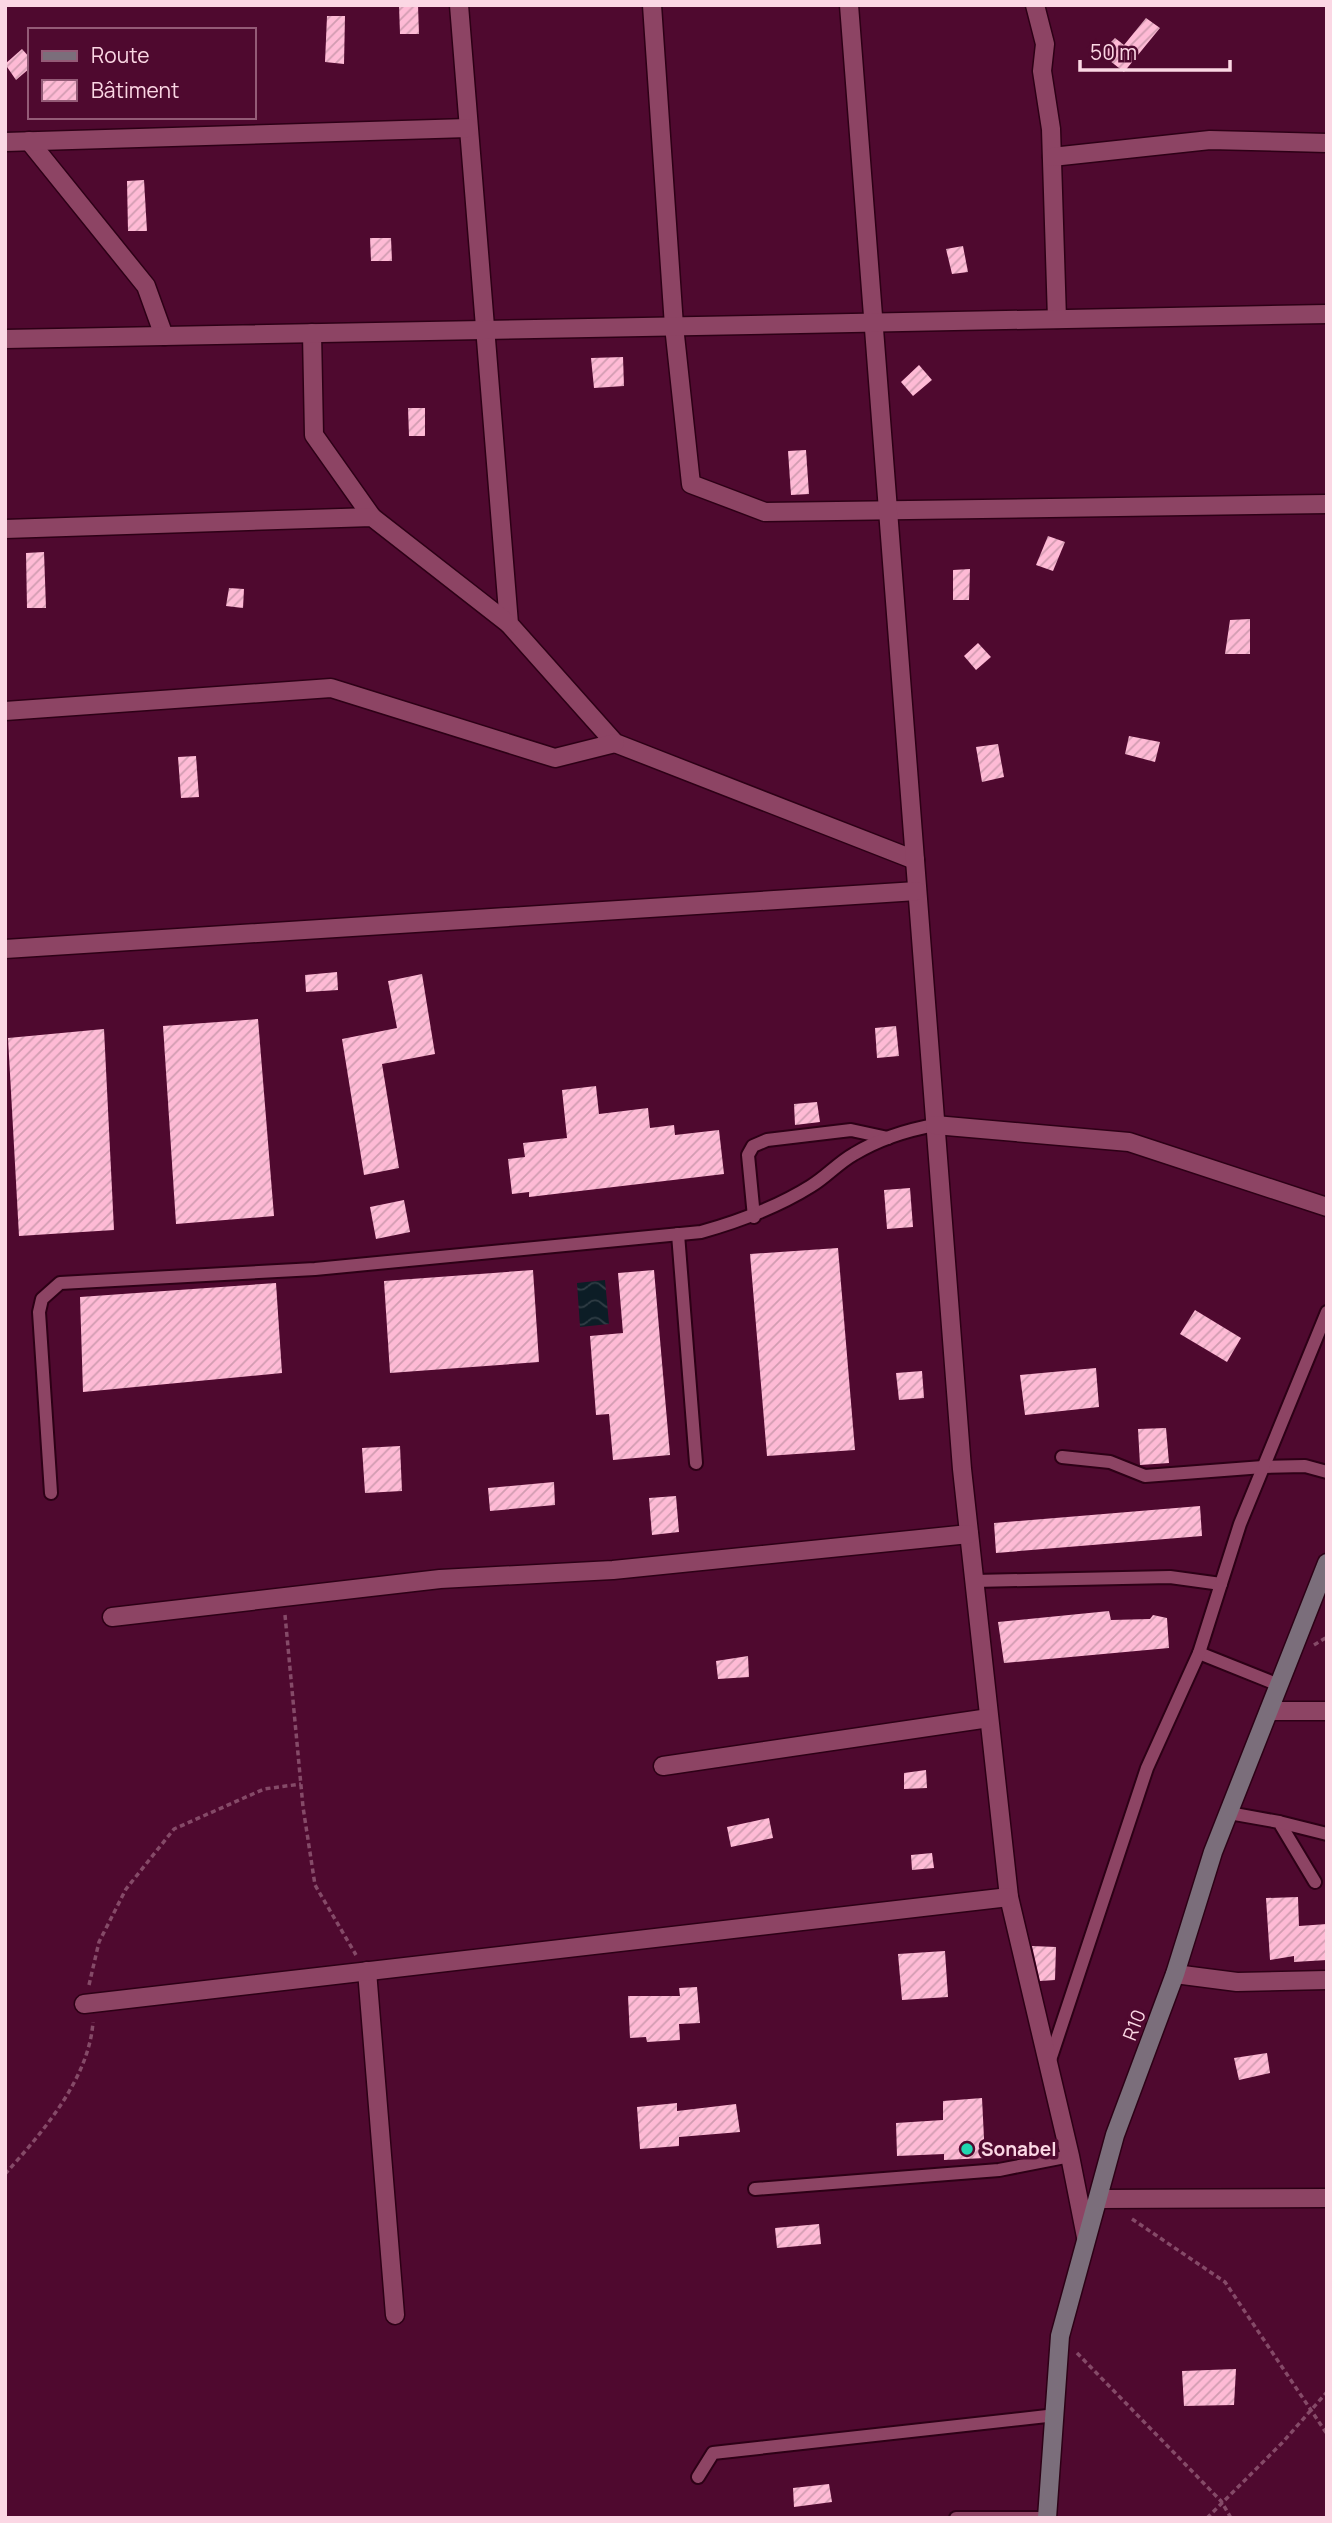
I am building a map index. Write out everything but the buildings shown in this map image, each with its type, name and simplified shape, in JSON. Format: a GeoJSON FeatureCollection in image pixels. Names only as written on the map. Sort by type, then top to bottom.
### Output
{"type":"FeatureCollection","features":[{"type":"Feature","properties":{"kind":"main road","name":"R10"},"geometry":{"type":"LineString","coordinates":[[1047,2518],[1060,2336],[1115,2136],[1175,1974],[1213,1852],[1327,1563]]}},
{"type":"Feature","properties":{"kind":"street"},"geometry":{"type":"LineString","coordinates":[[458,5],[509,624]]}},
{"type":"Feature","properties":{"kind":"street"},"geometry":{"type":"LineString","coordinates":[[652,5],[674,326],[691,484],[765,512],[1327,504]]}},
{"type":"Feature","properties":{"kind":"street"},"geometry":{"type":"LineString","coordinates":[[849,5],[969,1534],[1009,1897],[1070,2156],[1086,2237]]}},
{"type":"Feature","properties":{"kind":"street"},"geometry":{"type":"LineString","coordinates":[[1035,5],[1045,44],[1042,71],[1052,158],[1057,319]]}},
{"type":"Feature","properties":{"kind":"street"},"geometry":{"type":"LineString","coordinates":[[5,142],[468,128]]}},
{"type":"Feature","properties":{"kind":"street"},"geometry":{"type":"LineString","coordinates":[[1052,158],[1210,139],[1327,143]]}},
{"type":"Feature","properties":{"kind":"street"},"geometry":{"type":"LineString","coordinates":[[29,141],[146,286],[164,336]]}},
{"type":"Feature","properties":{"kind":"street"},"geometry":{"type":"LineString","coordinates":[[5,339],[1327,314]]}},
{"type":"Feature","properties":{"kind":"street"},"geometry":{"type":"LineString","coordinates":[[312,333],[314,435],[372,517],[509,624],[615,743],[915,860]]}},
{"type":"Feature","properties":{"kind":"street"},"geometry":{"type":"LineString","coordinates":[[5,529],[372,517]]}},
{"type":"Feature","properties":{"kind":"street"},"geometry":{"type":"LineString","coordinates":[[5,711],[331,688],[555,758],[615,743]]}},
{"type":"Feature","properties":{"kind":"street"},"geometry":{"type":"LineString","coordinates":[[5,949],[917,891]]}},
{"type":"Feature","properties":{"kind":"street"},"geometry":{"type":"LineString","coordinates":[[935,1125],[1129,1142],[1327,1207]]}},
{"type":"Feature","properties":{"kind":"street"},"geometry":{"type":"LineString","coordinates":[[112,1617],[440,1579],[613,1570],[969,1534]]}},
{"type":"Feature","properties":{"kind":"street"},"geometry":{"type":"LineString","coordinates":[[1269,1711],[1327,1711]]}},
{"type":"Feature","properties":{"kind":"street"},"geometry":{"type":"LineString","coordinates":[[663,1766],[989,1718]]}},
{"type":"Feature","properties":{"kind":"street"},"geometry":{"type":"LineString","coordinates":[[89,2003],[1009,1897]]}},
{"type":"Feature","properties":{"kind":"street"},"geometry":{"type":"LineString","coordinates":[[367,1971],[394,2315]]}},
{"type":"Feature","properties":{"kind":"street"},"geometry":{"type":"LineString","coordinates":[[1175,1974],[1237,1982],[1327,1980]]}},
{"type":"Feature","properties":{"kind":"street"},"geometry":{"type":"LineString","coordinates":[[1099,2199],[1327,2197]]}},
{"type":"Feature","properties":{"kind":"lane"},"geometry":{"type":"LineString","coordinates":[[51,1493],[39,1312],[42,1299],[60,1283],[315,1269],[701,1232],[754,1217],[812,1185],[853,1154],[906,1130],[935,1125]]}},
{"type":"Feature","properties":{"kind":"lane"},"geometry":{"type":"LineString","coordinates":[[754,1217],[748,1155],[753,1146],[767,1140],[851,1130],[889,1138]]}},
{"type":"Feature","properties":{"kind":"lane"},"geometry":{"type":"LineString","coordinates":[[678,1234],[696,1463]]}},
{"type":"Feature","properties":{"kind":"lane"},"geometry":{"type":"LineString","coordinates":[[1048,2068],[1147,1768],[1199,1653],[1240,1524],[1327,1312]]}},
{"type":"Feature","properties":{"kind":"lane"},"geometry":{"type":"LineString","coordinates":[[1062,1457],[1110,1462],[1145,1476],[1305,1466],[1327,1472]]}},
{"type":"Feature","properties":{"kind":"lane"},"geometry":{"type":"LineString","coordinates":[[974,1581],[1170,1577],[1221,1584]]}},
{"type":"Feature","properties":{"kind":"lane"},"geometry":{"type":"LineString","coordinates":[[1199,1653],[1279,1685]]}},
{"type":"Feature","properties":{"kind":"lane"},"geometry":{"type":"LineString","coordinates":[[1229,1812],[1327,1834]]}},
{"type":"Feature","properties":{"kind":"lane"},"geometry":{"type":"LineString","coordinates":[[1279,1822],[1315,1882]]}},
{"type":"Feature","properties":{"kind":"lane"},"geometry":{"type":"LineString","coordinates":[[755,2189],[999,2170],[1070,2156]]}},
{"type":"Feature","properties":{"kind":"lane"},"geometry":{"type":"LineString","coordinates":[[698,2477],[713,2453],[1056,2415]]}},
{"type":"Feature","properties":{"kind":"lane"},"geometry":{"type":"LineString","coordinates":[[956,2518],[1047,2518]]}},
{"type":"Feature","properties":{"kind":"path"},"geometry":{"type":"LineString","coordinates":[[282,1597],[301,1784],[315,1885],[337,1926],[367,1971]]}},
{"type":"Feature","properties":{"kind":"path"},"geometry":{"type":"LineString","coordinates":[[5,2174],[52,2121],[92,2043],[89,2003],[99,1942],[126,1889],[174,1829],[264,1789],[301,1784]]}},
{"type":"Feature","properties":{"kind":"path"},"geometry":{"type":"LineString","coordinates":[[1129,2217],[1225,2282],[1327,2434]]}},
{"type":"Feature","properties":{"kind":"path"},"geometry":{"type":"LineString","coordinates":[[1060,2336],[1220,2501],[1231,2518]]}},
{"type":"Feature","properties":{"kind":"path"},"geometry":{"type":"LineString","coordinates":[[1207,2518],[1220,2501],[1282,2443],[1327,2392]]}},
{"type":"Feature","properties":{"kind":"water"},"geometry":{"type":"Polygon","coordinates":[[[605,1280],[609,1324],[580,1327],[577,1283],[605,1280]]]}},
{"type":"Feature","properties":{"kind":"place","name":"Sonabel"},"geometry":{"type":"Point","coordinates":[967,2149]}}]}
